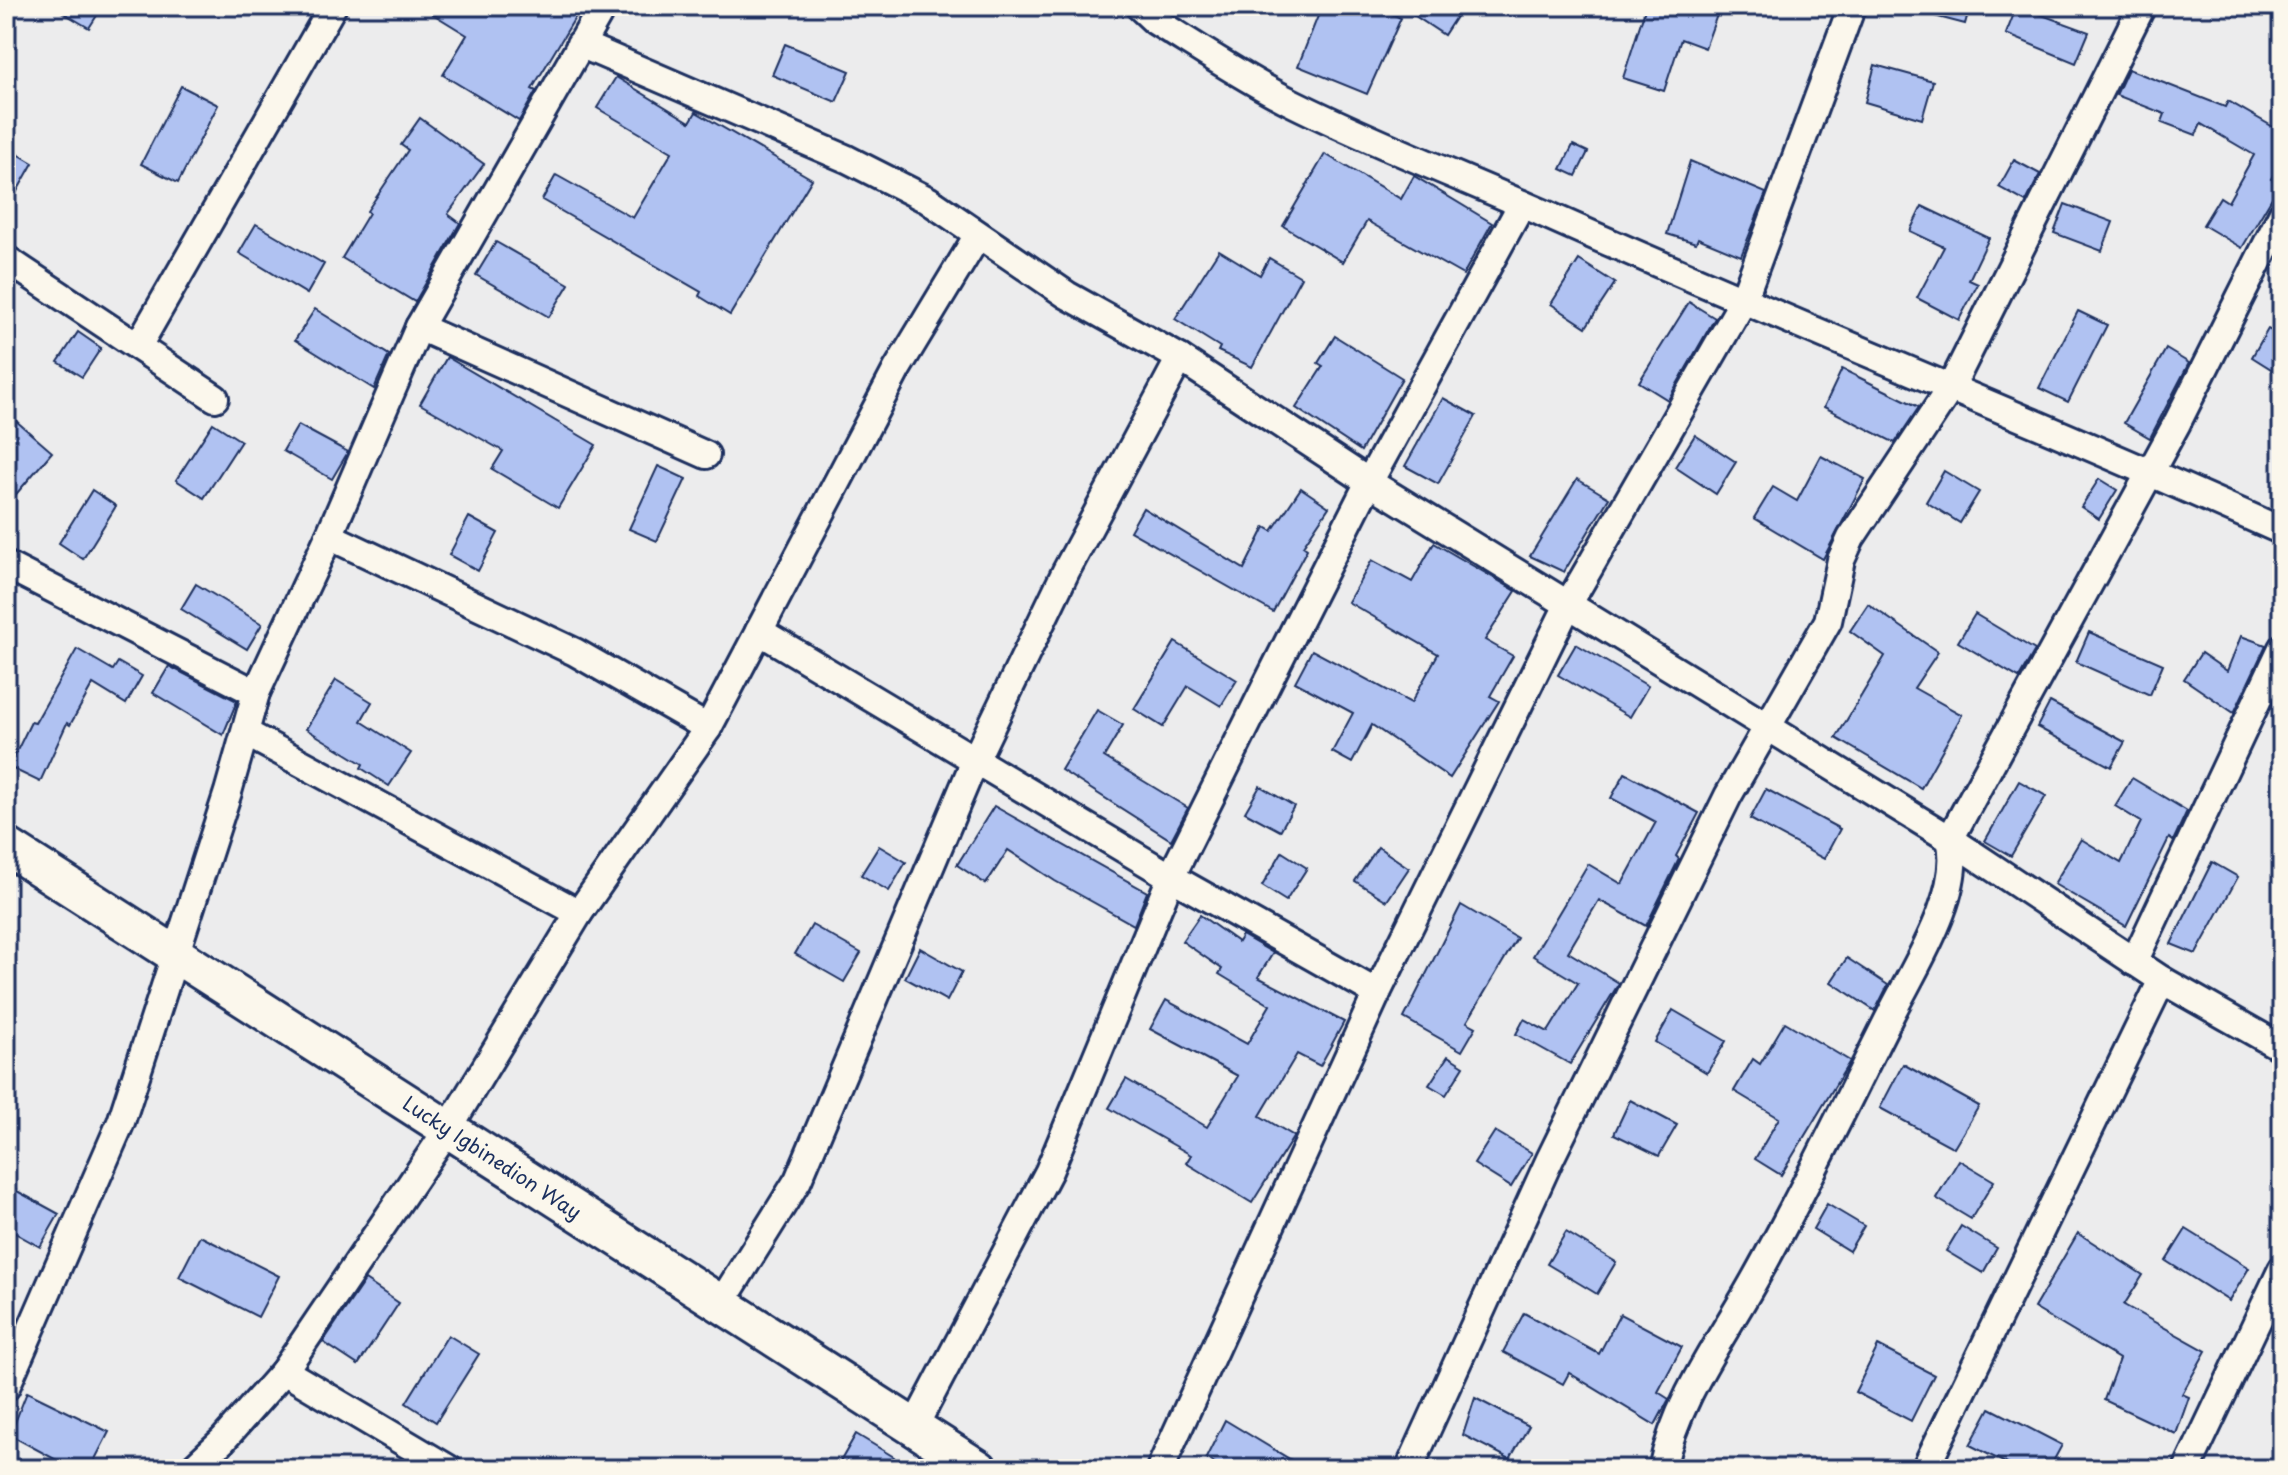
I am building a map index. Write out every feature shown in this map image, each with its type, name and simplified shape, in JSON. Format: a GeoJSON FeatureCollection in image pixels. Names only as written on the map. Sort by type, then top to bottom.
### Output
{"type":"FeatureCollection","features":[{"type":"Feature","properties":{"kind":"street"},"geometry":{"type":"LineString","coordinates":[[138,346],[333,6]]}},
{"type":"Feature","properties":{"kind":"street"},"geometry":{"type":"LineString","coordinates":[[6,1387],[121,1122],[246,733],[256,693],[329,536],[419,327],[603,6]]}},
{"type":"Feature","properties":{"kind":"street"},"geometry":{"type":"LineString","coordinates":[[1139,6],[1155,21],[1285,99],[1402,156],[1522,204],[1742,303],[2151,472],[2282,531]]}},
{"type":"Feature","properties":{"kind":"street"},"geometry":{"type":"LineString","coordinates":[[1160,1469],[1377,993],[1569,603],[1742,303],[1852,6]]}},
{"type":"Feature","properties":{"kind":"street"},"geometry":{"type":"LineString","coordinates":[[1409,1469],[1550,1159],[1728,796],[1828,621],[1841,560],[1851,538],[1951,387],[2142,6]]}},
{"type":"Feature","properties":{"kind":"street"},"geometry":{"type":"LineString","coordinates":[[580,44],[847,159],[928,200],[1067,295],[1180,358],[1369,482],[1950,839],[2162,980],[2282,1048]]}},
{"type":"Feature","properties":{"kind":"street"},"geometry":{"type":"LineString","coordinates":[[913,1429],[1049,1171],[1171,877],[1369,482],[1522,204]]}},
{"type":"Feature","properties":{"kind":"street"},"geometry":{"type":"LineString","coordinates":[[1662,1469],[1668,1439],[1682,1403],[1754,1281],[1841,1120],[1923,952],[1953,867],[1950,839],[2151,472],[2282,214]]}},
{"type":"Feature","properties":{"kind":"street"},"geometry":{"type":"LineString","coordinates":[[192,1469],[284,1371],[448,1129],[579,913],[708,728],[897,369],[978,235]]}},
{"type":"Feature","properties":{"kind":"street"},"geometry":{"type":"LineString","coordinates":[[6,259],[215,398]]}},
{"type":"Feature","properties":{"kind":"street"},"geometry":{"type":"LineString","coordinates":[[419,327],[706,455]]}},
{"type":"Feature","properties":{"kind":"street"},"geometry":{"type":"LineString","coordinates":[[720,1305],[785,1207],[976,758],[1066,571],[1180,358]]}},
{"type":"Feature","properties":{"kind":"street"},"geometry":{"type":"LineString","coordinates":[[329,536],[575,652],[708,728]]}},
{"type":"Feature","properties":{"kind":"street"},"geometry":{"type":"LineString","coordinates":[[6,565],[256,693]]}},
{"type":"Feature","properties":{"kind":"street"},"geometry":{"type":"LineString","coordinates":[[759,631],[1171,877],[1377,993]]}},
{"type":"Feature","properties":{"kind":"street"},"geometry":{"type":"LineString","coordinates":[[2134,962],[2282,648]]}},
{"type":"Feature","properties":{"kind":"street"},"geometry":{"type":"LineString","coordinates":[[246,733],[579,913]]}},
{"type":"Feature","properties":{"kind":"street","name":"Lucky Igbinedion Way"},"geometry":{"type":"LineString","coordinates":[[6,846],[979,1469]]}},
{"type":"Feature","properties":{"kind":"street"},"geometry":{"type":"LineString","coordinates":[[1925,1469],[2162,980]]}},
{"type":"Feature","properties":{"kind":"street"},"geometry":{"type":"LineString","coordinates":[[2187,1469],[2282,1269]]}},
{"type":"Feature","properties":{"kind":"street"},"geometry":{"type":"LineString","coordinates":[[284,1371],[449,1469]]}},
{"type":"Feature","properties":{"kind":"building"},"geometry":{"type":"Polygon","coordinates":[[[52,6],[103,6],[89,28],[52,6]]]}},
{"type":"Feature","properties":{"kind":"building"},"geometry":{"type":"Polygon","coordinates":[[[420,6],[582,6],[532,89],[536,91],[519,121],[443,75],[467,35],[420,6]]]}},
{"type":"Feature","properties":{"kind":"building"},"geometry":{"type":"Polygon","coordinates":[[[1322,6],[1358,6],[1370,11],[1374,6],[1401,18],[1367,94],[1298,66],[1322,6]]]}},
{"type":"Feature","properties":{"kind":"building"},"geometry":{"type":"Polygon","coordinates":[[[1400,6],[1463,6],[1444,35],[1400,6]]]}},
{"type":"Feature","properties":{"kind":"building"},"geometry":{"type":"Polygon","coordinates":[[[1646,6],[1700,6],[1718,12],[1705,48],[1681,39],[1664,91],[1623,78],[1646,6]]]}},
{"type":"Feature","properties":{"kind":"building"},"geometry":{"type":"Polygon","coordinates":[[[1919,6],[1970,6],[1965,24],[1919,12],[1919,6]]]}},
{"type":"Feature","properties":{"kind":"building"},"geometry":{"type":"Polygon","coordinates":[[[2017,6],[2089,32],[2076,63],[2006,34],[2017,6]]]}},
{"type":"Feature","properties":{"kind":"building"},"geometry":{"type":"Polygon","coordinates":[[[785,44],[850,71],[836,102],[772,75],[785,44]]]}},
{"type":"Feature","properties":{"kind":"building"},"geometry":{"type":"Polygon","coordinates":[[[1875,65],[1933,81],[1922,119],[1865,102],[1875,65]]]}},
{"type":"Feature","properties":{"kind":"building"},"geometry":{"type":"Polygon","coordinates":[[[2128,69],[2225,107],[2228,101],[2282,132],[2282,161],[2271,179],[2280,184],[2242,248],[2203,225],[2220,197],[2228,202],[2254,155],[2201,124],[2196,135],[2162,122],[2165,114],[2116,95],[2128,69]]]}},
{"type":"Feature","properties":{"kind":"building"},"geometry":{"type":"Polygon","coordinates":[[[616,77],[690,122],[696,112],[812,179],[730,315],[699,296],[701,292],[542,200],[556,175],[633,218],[672,152],[597,108],[616,77]]]}},
{"type":"Feature","properties":{"kind":"building"},"geometry":{"type":"Polygon","coordinates":[[[181,86],[218,105],[178,183],[141,164],[181,86]]]}},
{"type":"Feature","properties":{"kind":"building"},"geometry":{"type":"Polygon","coordinates":[[[420,118],[484,164],[448,214],[460,223],[415,302],[342,258],[369,213],[367,211],[408,150],[401,145],[420,118]]]}},
{"type":"Feature","properties":{"kind":"building"},"geometry":{"type":"Polygon","coordinates":[[[1573,145],[1588,152],[1576,176],[1561,169],[1573,145]]]}},
{"type":"Feature","properties":{"kind":"building"},"geometry":{"type":"Polygon","coordinates":[[[6,147],[33,163],[6,211],[6,147]]]}},
{"type":"Feature","properties":{"kind":"building"},"geometry":{"type":"Polygon","coordinates":[[[1325,154],[1401,199],[1414,176],[1492,223],[1463,275],[1367,221],[1343,262],[1283,226],[1325,154]]]}},
{"type":"Feature","properties":{"kind":"building"},"geometry":{"type":"Polygon","coordinates":[[[2014,160],[2040,174],[2026,202],[1999,187],[2014,160]]]}},
{"type":"Feature","properties":{"kind":"building"},"geometry":{"type":"Polygon","coordinates":[[[1690,161],[1766,193],[1741,256],[1698,238],[1696,243],[1667,234],[1690,161]]]}},
{"type":"Feature","properties":{"kind":"building"},"geometry":{"type":"Polygon","coordinates":[[[2065,204],[2113,222],[2102,251],[2054,233],[2065,204]]]}},
{"type":"Feature","properties":{"kind":"building"},"geometry":{"type":"Polygon","coordinates":[[[1922,206],[1989,238],[1969,280],[1978,284],[1959,320],[1917,298],[1944,247],[1910,231],[1922,206]]]}},
{"type":"Feature","properties":{"kind":"building"},"geometry":{"type":"Polygon","coordinates":[[[256,224],[324,264],[307,294],[239,253],[256,224]]]}},
{"type":"Feature","properties":{"kind":"building"},"geometry":{"type":"Polygon","coordinates":[[[496,242],[569,284],[549,317],[476,275],[496,242]]]}},
{"type":"Feature","properties":{"kind":"building"},"geometry":{"type":"Polygon","coordinates":[[[1219,250],[1260,275],[1269,258],[1301,277],[1252,367],[1218,351],[1220,347],[1175,319],[1219,250]]]}},
{"type":"Feature","properties":{"kind":"building"},"geometry":{"type":"Polygon","coordinates":[[[1579,260],[1615,283],[1586,327],[1551,304],[1579,260]]]}},
{"type":"Feature","properties":{"kind":"building"},"geometry":{"type":"Polygon","coordinates":[[[1689,302],[1715,318],[1668,400],[1639,382],[1689,302]]]}},
{"type":"Feature","properties":{"kind":"building"},"geometry":{"type":"Polygon","coordinates":[[[315,309],[389,355],[374,389],[295,340],[315,309]]]}},
{"type":"Feature","properties":{"kind":"building"},"geometry":{"type":"Polygon","coordinates":[[[2078,311],[2107,325],[2068,402],[2039,388],[2078,311]]]}},
{"type":"Feature","properties":{"kind":"building"},"geometry":{"type":"Polygon","coordinates":[[[2268,329],[2282,337],[2282,362],[2276,372],[2252,357],[2268,329]]]}},
{"type":"Feature","properties":{"kind":"building"},"geometry":{"type":"Polygon","coordinates":[[[78,332],[101,348],[82,377],[58,362],[78,332]]]}},
{"type":"Feature","properties":{"kind":"building"},"geometry":{"type":"Polygon","coordinates":[[[1335,336],[1402,378],[1361,451],[1296,408],[1323,366],[1318,363],[1335,336]]]}},
{"type":"Feature","properties":{"kind":"building"},"geometry":{"type":"Polygon","coordinates":[[[2166,349],[2189,363],[2150,438],[2124,423],[2166,349]]]}},
{"type":"Feature","properties":{"kind":"building"},"geometry":{"type":"Polygon","coordinates":[[[447,357],[596,445],[558,508],[492,469],[503,451],[420,404],[447,357]]]}},
{"type":"Feature","properties":{"kind":"building"},"geometry":{"type":"Polygon","coordinates":[[[1842,369],[1919,407],[1895,443],[1824,407],[1842,369]]]}},
{"type":"Feature","properties":{"kind":"building"},"geometry":{"type":"Polygon","coordinates":[[[1443,398],[1476,416],[1438,484],[1405,466],[1443,398]]]}},
{"type":"Feature","properties":{"kind":"building"},"geometry":{"type":"Polygon","coordinates":[[[15,420],[52,452],[6,506],[6,430],[15,420]]]}},
{"type":"Feature","properties":{"kind":"building"},"geometry":{"type":"Polygon","coordinates":[[[213,423],[241,441],[204,498],[176,480],[213,423]]]}},
{"type":"Feature","properties":{"kind":"building"},"geometry":{"type":"Polygon","coordinates":[[[298,425],[348,452],[332,479],[283,451],[298,425]]]}},
{"type":"Feature","properties":{"kind":"building"},"geometry":{"type":"Polygon","coordinates":[[[1695,435],[1736,462],[1716,494],[1675,467],[1695,435]]]}},
{"type":"Feature","properties":{"kind":"building"},"geometry":{"type":"Polygon","coordinates":[[[1821,456],[1865,479],[1823,559],[1754,518],[1773,487],[1797,501],[1821,456]]]}},
{"type":"Feature","properties":{"kind":"building"},"geometry":{"type":"Polygon","coordinates":[[[658,466],[686,479],[657,541],[629,529],[658,466]]]}},
{"type":"Feature","properties":{"kind":"building"},"geometry":{"type":"Polygon","coordinates":[[[1944,471],[1979,492],[1960,523],[1926,502],[1944,471]]]}},
{"type":"Feature","properties":{"kind":"building"},"geometry":{"type":"Polygon","coordinates":[[[1577,479],[1609,498],[1564,572],[1530,556],[1577,479]]]}},
{"type":"Feature","properties":{"kind":"building"},"geometry":{"type":"Polygon","coordinates":[[[2099,479],[2117,490],[2099,519],[2081,507],[2099,479]]]}},
{"type":"Feature","properties":{"kind":"building"},"geometry":{"type":"Polygon","coordinates":[[[1301,488],[1329,507],[1303,546],[1307,549],[1273,612],[1130,531],[1143,508],[1244,569],[1265,527],[1272,531],[1301,488]]]}},
{"type":"Feature","properties":{"kind":"building"},"geometry":{"type":"Polygon","coordinates":[[[92,490],[116,506],[83,559],[59,543],[92,490]]]}},
{"type":"Feature","properties":{"kind":"building"},"geometry":{"type":"Polygon","coordinates":[[[469,517],[498,533],[478,571],[449,555],[469,517]]]}},
{"type":"Feature","properties":{"kind":"building"},"geometry":{"type":"Polygon","coordinates":[[[1434,543],[1516,591],[1485,640],[1513,656],[1490,696],[1499,701],[1450,778],[1372,725],[1352,763],[1332,752],[1353,713],[1295,682],[1312,650],[1411,703],[1438,654],[1348,602],[1372,560],[1412,582],[1434,543]]]}},
{"type":"Feature","properties":{"kind":"building"},"geometry":{"type":"Polygon","coordinates":[[[196,584],[262,624],[247,649],[181,609],[196,584]]]}},
{"type":"Feature","properties":{"kind":"building"},"geometry":{"type":"Polygon","coordinates":[[[1868,604],[1938,652],[1914,688],[1962,715],[1921,788],[1836,738],[1885,656],[1850,631],[1868,604]]]}},
{"type":"Feature","properties":{"kind":"building"},"geometry":{"type":"Polygon","coordinates":[[[1975,614],[2035,650],[2019,678],[1958,642],[1975,614]]]}},
{"type":"Feature","properties":{"kind":"building"},"geometry":{"type":"Polygon","coordinates":[[[2089,632],[2163,664],[2150,695],[2076,662],[2089,632]]]}},
{"type":"Feature","properties":{"kind":"building"},"geometry":{"type":"Polygon","coordinates":[[[2241,636],[2266,645],[2234,713],[2184,679],[2201,653],[2227,671],[2241,636]]]}},
{"type":"Feature","properties":{"kind":"building"},"geometry":{"type":"Polygon","coordinates":[[[1175,642],[1237,680],[1221,706],[1188,686],[1163,727],[1134,709],[1175,642]]]}},
{"type":"Feature","properties":{"kind":"building"},"geometry":{"type":"Polygon","coordinates":[[[1576,644],[1648,686],[1630,717],[1558,675],[1576,644]]]}},
{"type":"Feature","properties":{"kind":"building"},"geometry":{"type":"Polygon","coordinates":[[[77,649],[113,670],[118,662],[142,676],[126,704],[93,684],[70,725],[67,723],[40,782],[9,767],[31,722],[35,723],[77,649]]]}},
{"type":"Feature","properties":{"kind":"building"},"geometry":{"type":"Polygon","coordinates":[[[169,666],[237,701],[223,735],[153,693],[169,666]]]}},
{"type":"Feature","properties":{"kind":"building"},"geometry":{"type":"Polygon","coordinates":[[[336,680],[372,702],[361,721],[411,753],[389,786],[361,768],[363,764],[306,729],[336,680]]]}},
{"type":"Feature","properties":{"kind":"building"},"geometry":{"type":"Polygon","coordinates":[[[2050,702],[2125,742],[2111,767],[2037,727],[2050,702]]]}},
{"type":"Feature","properties":{"kind":"building"},"geometry":{"type":"Polygon","coordinates":[[[1097,710],[1123,725],[1104,757],[1188,808],[1171,840],[1061,770],[1097,710]]]}},
{"type":"Feature","properties":{"kind":"building"},"geometry":{"type":"Polygon","coordinates":[[[1625,773],[1699,813],[1676,856],[1679,859],[1646,926],[1599,900],[1568,952],[1619,983],[1570,1064],[1516,1034],[1524,1019],[1548,1032],[1578,983],[1533,956],[1588,864],[1622,884],[1656,822],[1611,798],[1625,773]]]}},
{"type":"Feature","properties":{"kind":"building"},"geometry":{"type":"Polygon","coordinates":[[[2132,778],[2187,811],[2173,841],[2169,838],[2126,926],[2054,884],[2081,839],[2121,863],[2141,822],[2115,806],[2132,778]]]}},
{"type":"Feature","properties":{"kind":"building"},"geometry":{"type":"Polygon","coordinates":[[[2019,781],[2046,796],[2011,856],[1985,841],[2019,781]]]}},
{"type":"Feature","properties":{"kind":"building"},"geometry":{"type":"Polygon","coordinates":[[[1260,786],[1294,806],[1280,831],[1245,812],[1260,786]]]}},
{"type":"Feature","properties":{"kind":"building"},"geometry":{"type":"Polygon","coordinates":[[[1766,789],[1840,829],[1824,859],[1750,819],[1766,789]]]}},
{"type":"Feature","properties":{"kind":"building"},"geometry":{"type":"Polygon","coordinates":[[[994,806],[1147,892],[1134,925],[1055,881],[1008,850],[986,884],[957,865],[994,806]]]}},
{"type":"Feature","properties":{"kind":"building"},"geometry":{"type":"Polygon","coordinates":[[[879,846],[906,862],[889,891],[861,875],[879,846]]]}},
{"type":"Feature","properties":{"kind":"building"},"geometry":{"type":"Polygon","coordinates":[[[1378,847],[1409,868],[1387,901],[1355,881],[1378,847]]]}},
{"type":"Feature","properties":{"kind":"building"},"geometry":{"type":"Polygon","coordinates":[[[1282,852],[1307,868],[1286,901],[1262,886],[1282,852]]]}},
{"type":"Feature","properties":{"kind":"building"},"geometry":{"type":"Polygon","coordinates":[[[2212,862],[2238,877],[2196,954],[2171,944],[2212,862]]]}},
{"type":"Feature","properties":{"kind":"building"},"geometry":{"type":"Polygon","coordinates":[[[1461,905],[1517,938],[1467,1022],[1476,1027],[1462,1051],[1404,1018],[1461,905]]]}},
{"type":"Feature","properties":{"kind":"building"},"geometry":{"type":"Polygon","coordinates":[[[1200,915],[1238,942],[1242,935],[1273,953],[1258,977],[1344,1022],[1320,1066],[1297,1054],[1260,1116],[1294,1136],[1252,1203],[1186,1163],[1191,1155],[1109,1108],[1126,1079],[1207,1127],[1238,1076],[1150,1029],[1166,1000],[1247,1044],[1270,1005],[1219,974],[1222,969],[1182,941],[1200,915]]]}},
{"type":"Feature","properties":{"kind":"building"},"geometry":{"type":"Polygon","coordinates":[[[812,925],[861,953],[844,982],[795,954],[812,925]]]}},
{"type":"Feature","properties":{"kind":"building"},"geometry":{"type":"Polygon","coordinates":[[[920,948],[962,972],[947,1001],[905,978],[920,948]]]}},
{"type":"Feature","properties":{"kind":"building"},"geometry":{"type":"Polygon","coordinates":[[[1847,958],[1888,985],[1875,1011],[1831,982],[1847,958]]]}},
{"type":"Feature","properties":{"kind":"building"},"geometry":{"type":"Polygon","coordinates":[[[1673,1010],[1726,1041],[1707,1073],[1655,1042],[1673,1010]]]}},
{"type":"Feature","properties":{"kind":"building"},"geometry":{"type":"Polygon","coordinates":[[[1785,1022],[1850,1061],[1781,1175],[1755,1159],[1779,1118],[1734,1091],[1753,1059],[1760,1064],[1785,1022]]]}},
{"type":"Feature","properties":{"kind":"building"},"geometry":{"type":"Polygon","coordinates":[[[1448,1056],[1464,1066],[1446,1095],[1429,1085],[1448,1056]]]}},
{"type":"Feature","properties":{"kind":"building"},"geometry":{"type":"Polygon","coordinates":[[[1903,1064],[1979,1106],[1954,1148],[1880,1108],[1903,1064]]]}},
{"type":"Feature","properties":{"kind":"building"},"geometry":{"type":"Polygon","coordinates":[[[1630,1100],[1677,1125],[1659,1156],[1614,1134],[1630,1100]]]}},
{"type":"Feature","properties":{"kind":"building"},"geometry":{"type":"Polygon","coordinates":[[[1495,1131],[1532,1153],[1511,1187],[1474,1164],[1495,1131]]]}},
{"type":"Feature","properties":{"kind":"building"},"geometry":{"type":"Polygon","coordinates":[[[1959,1160],[1994,1181],[1971,1219],[1936,1198],[1959,1160]]]}},
{"type":"Feature","properties":{"kind":"building"},"geometry":{"type":"Polygon","coordinates":[[[6,1185],[59,1214],[40,1247],[6,1228],[6,1185]]]}},
{"type":"Feature","properties":{"kind":"building"},"geometry":{"type":"Polygon","coordinates":[[[1827,1204],[1864,1226],[1849,1251],[1813,1229],[1827,1204]]]}},
{"type":"Feature","properties":{"kind":"building"},"geometry":{"type":"Polygon","coordinates":[[[1961,1226],[1997,1248],[1983,1273],[1946,1251],[1961,1226]]]}},
{"type":"Feature","properties":{"kind":"building"},"geometry":{"type":"Polygon","coordinates":[[[2186,1229],[2249,1268],[2229,1301],[2166,1261],[2186,1229]]]}},
{"type":"Feature","properties":{"kind":"building"},"geometry":{"type":"Polygon","coordinates":[[[1566,1232],[1616,1262],[1597,1294],[1547,1264],[1566,1232]]]}},
{"type":"Feature","properties":{"kind":"building"},"geometry":{"type":"Polygon","coordinates":[[[2078,1233],[2143,1275],[2124,1305],[2206,1351],[2182,1394],[2189,1397],[2176,1434],[2104,1400],[2119,1359],[2034,1308],[2078,1233]]]}},
{"type":"Feature","properties":{"kind":"building"},"geometry":{"type":"Polygon","coordinates":[[[200,1236],[279,1276],[258,1317],[179,1277],[200,1236]]]}},
{"type":"Feature","properties":{"kind":"building"},"geometry":{"type":"Polygon","coordinates":[[[365,1280],[399,1303],[358,1365],[323,1342],[365,1280]]]}},
{"type":"Feature","properties":{"kind":"building"},"geometry":{"type":"Polygon","coordinates":[[[1524,1313],[1599,1354],[1620,1314],[1682,1347],[1658,1392],[1669,1399],[1655,1425],[1569,1373],[1563,1384],[1503,1352],[1524,1313]]]}},
{"type":"Feature","properties":{"kind":"building"},"geometry":{"type":"Polygon","coordinates":[[[448,1335],[479,1354],[436,1422],[406,1403],[448,1335]]]}},
{"type":"Feature","properties":{"kind":"building"},"geometry":{"type":"Polygon","coordinates":[[[1878,1346],[1934,1375],[1911,1421],[1855,1392],[1878,1346]]]}},
{"type":"Feature","properties":{"kind":"building"},"geometry":{"type":"Polygon","coordinates":[[[27,1392],[109,1432],[90,1469],[73,1469],[10,1435],[27,1392]]]}},
{"type":"Feature","properties":{"kind":"building"},"geometry":{"type":"Polygon","coordinates":[[[1475,1398],[1529,1426],[1510,1459],[1463,1435],[1475,1398]]]}},
{"type":"Feature","properties":{"kind":"building"},"geometry":{"type":"Polygon","coordinates":[[[1990,1408],[2062,1445],[2049,1469],[2017,1469],[1970,1445],[1990,1408]]]}},
{"type":"Feature","properties":{"kind":"building"},"geometry":{"type":"Polygon","coordinates":[[[1225,1420],[1306,1469],[1225,1469],[1206,1458],[1225,1420]]]}},
{"type":"Feature","properties":{"kind":"building"},"geometry":{"type":"Polygon","coordinates":[[[856,1434],[894,1457],[887,1469],[836,1469],[856,1434]]]}}]}
